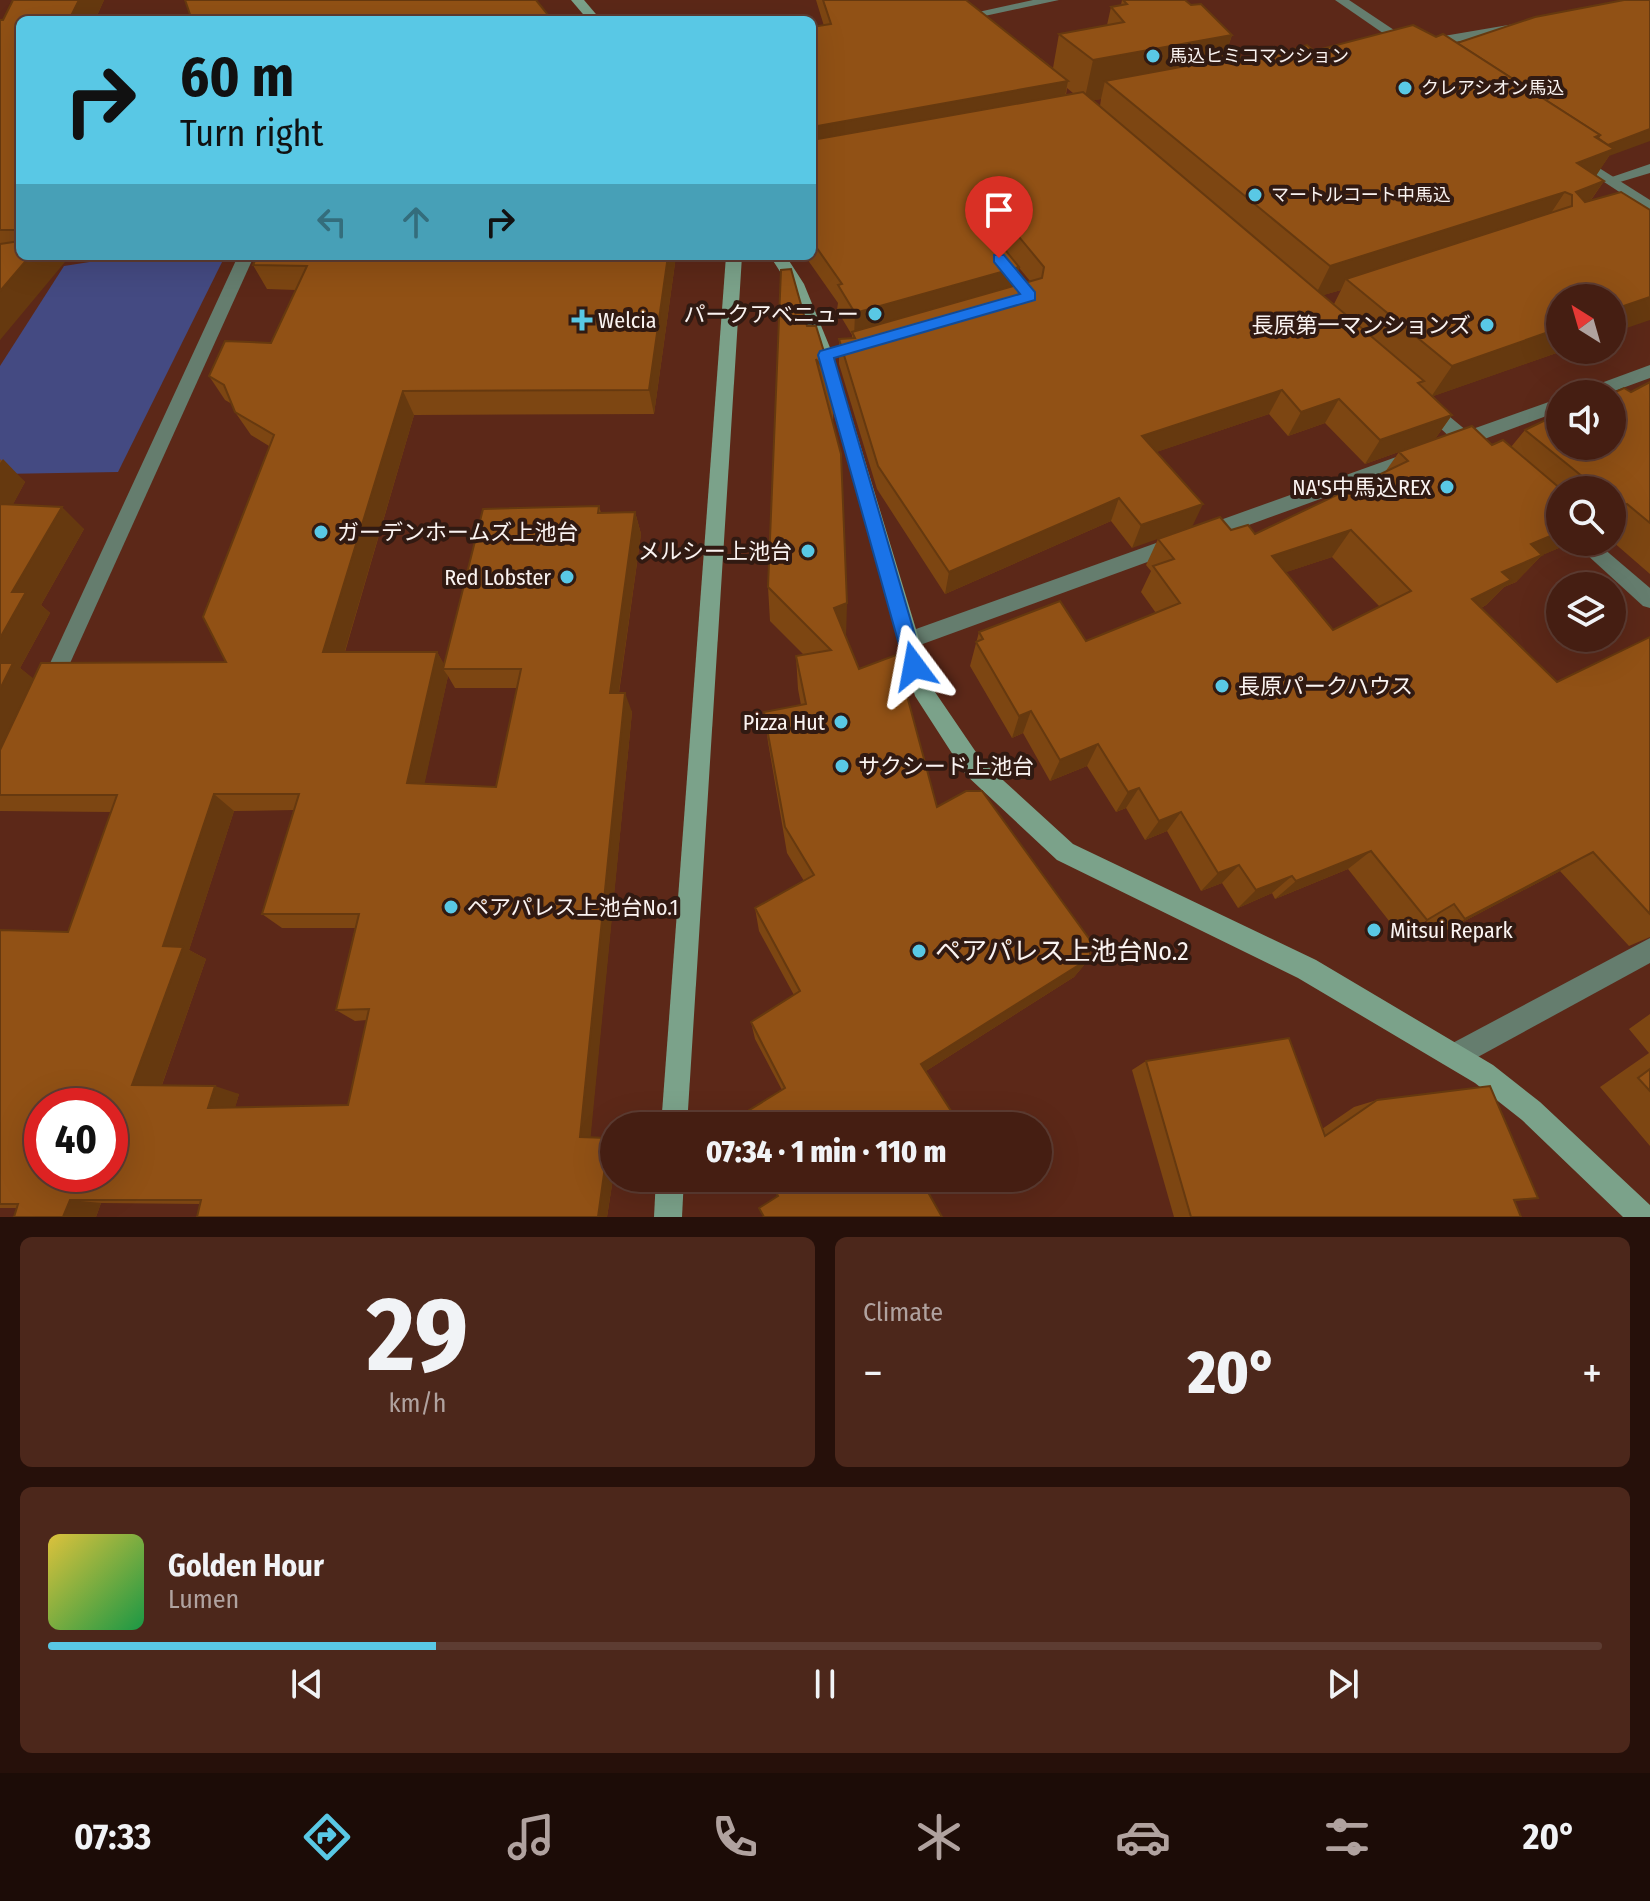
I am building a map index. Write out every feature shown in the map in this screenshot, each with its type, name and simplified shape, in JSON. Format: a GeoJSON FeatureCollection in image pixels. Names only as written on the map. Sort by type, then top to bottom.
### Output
{"type":"FeatureCollection","features":[{"type":"Feature","properties":{"kind":"street"},"geometry":{"type":"LineString","coordinates":[[577,0],[591,16]]}},
{"type":"Feature","properties":{"kind":"street"},"geometry":{"type":"LineString","coordinates":[[967,16],[1053,0]]}},
{"type":"Feature","properties":{"kind":"street"},"geometry":{"type":"LineString","coordinates":[[1341,0],[1404,48],[1424,55]]}},
{"type":"Feature","properties":{"kind":"street"},"geometry":{"type":"LineString","coordinates":[[1404,48],[1531,25]]}},
{"type":"Feature","properties":{"kind":"street"},"geometry":{"type":"LineString","coordinates":[[1563,149],[1646,205]]}},
{"type":"Feature","properties":{"kind":"street"},"geometry":{"type":"LineString","coordinates":[[1610,180],[1650,168]]}},
{"type":"Feature","properties":{"kind":"street"},"geometry":{"type":"LineString","coordinates":[[1616,210],[1646,205]]}},
{"type":"Feature","properties":{"kind":"street"},"geometry":{"type":"LineString","coordinates":[[39,710],[244,260]]}},
{"type":"Feature","properties":{"kind":"street"},"geometry":{"type":"LineString","coordinates":[[675,1112],[734,260]]}},
{"type":"Feature","properties":{"kind":"street"},"geometry":{"type":"LineString","coordinates":[[781,260],[832,352],[926,696],[974,768],[1065,852],[1307,969],[1456,1055],[1531,1111],[1643,1217]]}},
{"type":"Feature","properties":{"kind":"street"},"geometry":{"type":"LineString","coordinates":[[1626,380],[1650,371]]}},
{"type":"Feature","properties":{"kind":"street"},"geometry":{"type":"LineString","coordinates":[[1417,399],[1488,460]]}},
{"type":"Feature","properties":{"kind":"street"},"geometry":{"type":"LineString","coordinates":[[909,640],[1546,409]]}},
{"type":"Feature","properties":{"kind":"street"},"geometry":{"type":"LineString","coordinates":[[1599,556],[1650,600]]}},
{"type":"Feature","properties":{"kind":"street"},"geometry":{"type":"LineString","coordinates":[[1456,1055],[1650,950]]}},
{"type":"Feature","properties":{"kind":"street"},"geometry":{"type":"LineString","coordinates":[[668,1217],[669,1192]]}},
{"type":"Feature","properties":{"kind":"shaded area"},"geometry":{"type":"Polygon","coordinates":[[[102,260],[223,260],[118,472],[0,474],[0,366],[64,266],[102,260]]]}},
{"type":"Feature","properties":{"kind":"building"},"geometry":{"type":"Polygon","coordinates":[[[13,0],[79,0],[71,16],[16,16],[16,230],[0,230],[0,20],[3,20],[13,0]]]}},
{"type":"Feature","properties":{"kind":"building"},"geometry":{"type":"Polygon","coordinates":[[[185,0],[536,0],[549,16],[191,16],[185,0]]]}},
{"type":"Feature","properties":{"kind":"building"},"geometry":{"type":"Polygon","coordinates":[[[823,0],[966,0],[1068,81],[816,126],[816,26],[831,24],[823,0]]]}},
{"type":"Feature","properties":{"kind":"building"},"geometry":{"type":"Polygon","coordinates":[[[1123,0],[1185,0],[1191,5],[1201,4],[1232,35],[1093,60],[1059,34],[1124,22],[1111,7],[1127,4],[1123,0]]]}},
{"type":"Feature","properties":{"kind":"building"},"geometry":{"type":"Polygon","coordinates":[[[1624,0],[1650,0],[1650,129],[1608,145],[1598,138],[1600,135],[1457,43],[1535,17],[1624,0]]]}},
{"type":"Feature","properties":{"kind":"building"},"geometry":{"type":"Polygon","coordinates":[[[1413,25],[1436,37],[1443,34],[1600,135],[1595,137],[1614,149],[1577,163],[1604,181],[1576,192],[1585,202],[1621,192],[1650,210],[1650,297],[1626,305],[1626,284],[1546,284],[1546,333],[1452,366],[1346,279],[1572,206],[1572,195],[1565,192],[1330,266],[1105,81],[1240,56],[1247,63],[1307,45],[1314,51],[1413,25]]]}},
{"type":"Feature","properties":{"kind":"building"},"geometry":{"type":"Polygon","coordinates":[[[1083,92],[1424,381],[1418,383],[1452,415],[1380,440],[1339,399],[1301,412],[1282,390],[1142,436],[1203,504],[1141,525],[1119,498],[949,572],[878,466],[839,339],[855,338],[852,332],[1042,278],[1044,267],[995,208],[986,206],[977,215],[1019,267],[855,313],[838,285],[842,284],[816,247],[816,139],[1083,92]]]}},
{"type":"Feature","properties":{"kind":"building"},"geometry":{"type":"Polygon","coordinates":[[[16,242],[16,260],[27,260],[0,291],[0,244],[16,242]]]}},
{"type":"Feature","properties":{"kind":"building"},"geometry":{"type":"Polygon","coordinates":[[[255,260],[667,260],[649,390],[403,391],[323,652],[437,652],[407,783],[496,787],[521,669],[443,669],[483,509],[599,506],[598,513],[635,512],[610,693],[625,693],[580,1137],[600,1138],[601,1192],[598,1217],[197,1217],[201,1200],[70,1200],[63,1217],[14,1217],[18,1204],[0,1204],[0,930],[68,932],[117,795],[0,795],[0,750],[41,663],[226,662],[203,617],[274,435],[235,412],[224,385],[209,376],[225,341],[271,343],[307,266],[253,265],[255,260]],[[214,794],[163,946],[183,947],[132,1085],[215,1086],[208,1108],[348,1105],[369,1009],[336,1010],[359,914],[262,914],[299,794],[214,794]]]}},
{"type":"Feature","properties":{"kind":"building"},"geometry":{"type":"Polygon","coordinates":[[[791,269],[807,326],[816,326],[834,384],[816,359],[841,454],[847,603],[834,608],[859,669],[896,655],[937,807],[966,791],[982,791],[1090,940],[1090,958],[921,1064],[952,1112],[746,1112],[785,1088],[751,1022],[800,991],[755,908],[814,875],[785,827],[764,712],[806,704],[796,656],[831,650],[768,587],[781,270],[791,269]]]}},
{"type":"Feature","properties":{"kind":"building"},"geometry":{"type":"Polygon","coordinates":[[[1650,382],[1650,523],[1626,504],[1626,476],[1582,476],[1562,460],[1626,460],[1626,389],[1631,392],[1650,382]]]}},
{"type":"Feature","properties":{"kind":"building"},"geometry":{"type":"Polygon","coordinates":[[[1546,420],[1546,447],[1525,430],[1546,420]]]}},
{"type":"Feature","properties":{"kind":"building"},"geometry":{"type":"Polygon","coordinates":[[[1472,426],[1492,445],[1503,440],[1546,476],[1546,538],[1531,544],[1542,555],[1502,572],[1511,580],[1472,599],[1557,682],[1619,652],[1626,652],[1626,649],[1650,637],[1650,914],[1593,852],[1465,919],[1454,904],[1427,920],[1371,851],[1296,881],[1292,876],[1256,890],[1239,865],[1218,873],[1181,812],[1159,821],[1139,788],[1128,792],[1098,744],[1060,760],[1031,711],[1019,716],[976,642],[983,639],[979,632],[1060,601],[1086,641],[1180,603],[1153,566],[1174,559],[1158,539],[1220,517],[1231,530],[1248,525],[1255,534],[1408,461],[1399,452],[1472,426]],[[1351,530],[1272,556],[1333,630],[1411,591],[1351,530]]]}},
{"type":"Feature","properties":{"kind":"building"},"geometry":{"type":"Polygon","coordinates":[[[0,504],[62,507],[12,592],[26,592],[0,638],[0,504]]]}},
{"type":"Feature","properties":{"kind":"building"},"geometry":{"type":"Polygon","coordinates":[[[0,663],[13,663],[0,689],[0,663]]]}},
{"type":"Feature","properties":{"kind":"building"},"geometry":{"type":"Polygon","coordinates":[[[1289,1038],[1325,1136],[1377,1100],[1490,1086],[1538,1198],[1514,1200],[1521,1217],[1191,1217],[1146,1061],[1289,1038]]]}},
{"type":"Feature","properties":{"kind":"building"},"geometry":{"type":"Polygon","coordinates":[[[1650,1069],[1650,1091],[1638,1078],[1650,1069]]]}},
{"type":"Feature","properties":{"kind":"building"},"geometry":{"type":"Polygon","coordinates":[[[776,1192],[928,1192],[942,1217],[764,1217],[759,1208],[778,1196],[776,1192]]]}},
{"type":"Feature","properties":{"kind":"place","name":"馬込ヒミコマンション"},"geometry":{"type":"Point","coordinates":[1153,56]}},
{"type":"Feature","properties":{"kind":"place","name":"クレアシオン馬込"},"geometry":{"type":"Point","coordinates":[1405,88]}},
{"type":"Feature","properties":{"kind":"place","name":"マートルコート中馬込"},"geometry":{"type":"Point","coordinates":[1255,195]}},
{"type":"Feature","properties":{"kind":"place","name":"パークアベニュー"},"geometry":{"type":"Point","coordinates":[875,314]}},
{"type":"Feature","properties":{"kind":"place","name":"Welcia"},"geometry":{"type":"Point","coordinates":[582,320]}},
{"type":"Feature","properties":{"kind":"place","name":"長原第一マンションズ"},"geometry":{"type":"Point","coordinates":[1487,325]}},
{"type":"Feature","properties":{"kind":"place","name":"NA'S中馬込REX"},"geometry":{"type":"Point","coordinates":[1447,487]}},
{"type":"Feature","properties":{"kind":"place","name":"ガーデンホームズ上池台"},"geometry":{"type":"Point","coordinates":[321,532]}},
{"type":"Feature","properties":{"kind":"place","name":"メルシー上池台"},"geometry":{"type":"Point","coordinates":[808,551]}},
{"type":"Feature","properties":{"kind":"place","name":"Red Lobster"},"geometry":{"type":"Point","coordinates":[567,577]}},
{"type":"Feature","properties":{"kind":"place","name":"長原パークハウス"},"geometry":{"type":"Point","coordinates":[1222,686]}},
{"type":"Feature","properties":{"kind":"place","name":"Pizza Hut"},"geometry":{"type":"Point","coordinates":[841,722]}},
{"type":"Feature","properties":{"kind":"place","name":"サクシード上池台"},"geometry":{"type":"Point","coordinates":[842,766]}},
{"type":"Feature","properties":{"kind":"place","name":"ペアパレス上池台No.1"},"geometry":{"type":"Point","coordinates":[451,907]}},
{"type":"Feature","properties":{"kind":"place","name":"Mitsui Repark"},"geometry":{"type":"Point","coordinates":[1374,930]}},
{"type":"Feature","properties":{"kind":"place","name":"ペアパレス上池台No.2"},"geometry":{"type":"Point","coordinates":[919,951]}},
{"type":"Feature","properties":{"kind":"route"},"geometry":{"type":"LineString","coordinates":[[914,666],[825,355],[1030,296],[999,258]]}}]}
